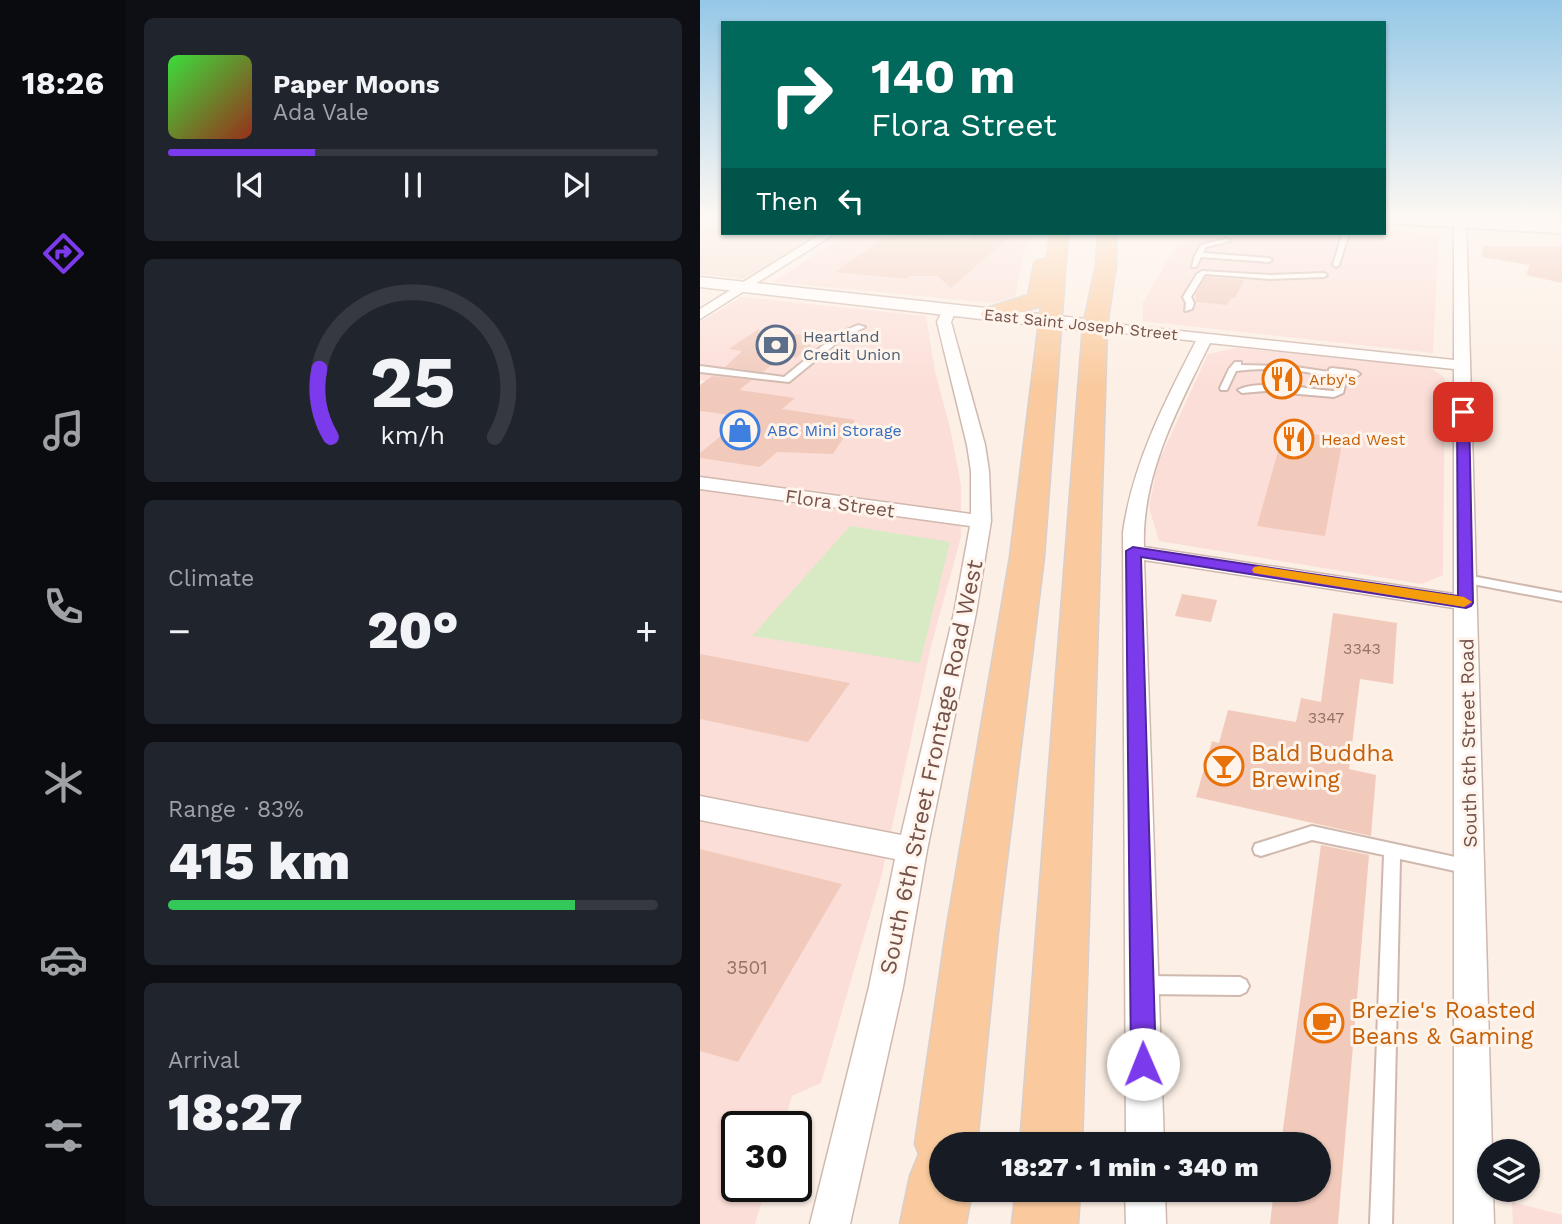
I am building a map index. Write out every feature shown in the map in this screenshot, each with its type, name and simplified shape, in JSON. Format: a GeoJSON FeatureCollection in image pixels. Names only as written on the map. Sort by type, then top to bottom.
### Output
{"type":"FeatureCollection","features":[{"type":"Feature","properties":{"kind":"main road"},"geometry":{"type":"LineString","coordinates":[[992,314],[1029,304],[1039,296],[1042,274]]}},
{"type":"Feature","properties":{"kind":"main road"},"geometry":{"type":"LineString","coordinates":[[1051,1132],[1083,311],[1072,274]]}},
{"type":"Feature","properties":{"kind":"main road"},"geometry":{"type":"LineString","coordinates":[[947,1132],[972,932],[1027,557],[1083,311],[1094,274]]}},
{"type":"Feature","properties":{"kind":"main road"},"geometry":{"type":"LineString","coordinates":[[1083,311],[1110,274]]}},
{"type":"Feature","properties":{"kind":"main road"},"geometry":{"type":"LineString","coordinates":[[933,1224],[937,1202]]}},
{"type":"Feature","properties":{"kind":"main road"},"geometry":{"type":"LineString","coordinates":[[1045,1224],[1047,1202]]}},
{"type":"Feature","properties":{"kind":"street"},"geometry":{"type":"LineString","coordinates":[[700,315],[765,274]]}},
{"type":"Feature","properties":{"kind":"street","name":"South 6th Street Road"},"geometry":{"type":"LineString","coordinates":[[1461,274],[1474,1224]]}},
{"type":"Feature","properties":{"kind":"street","name":"East Saint Joseph Street"},"geometry":{"type":"LineString","coordinates":[[700,282],[992,314],[1083,311],[1205,338],[1462,365]]}},
{"type":"Feature","properties":{"kind":"street","name":"South 6th Street Frontage Road West"},"geometry":{"type":"LineString","coordinates":[[830,1224],[886,987],[912,850],[965,613],[981,521],[980,471],[976,445],[944,323],[949,310]]}},
{"type":"Feature","properties":{"kind":"street"},"geometry":{"type":"LineString","coordinates":[[1145,1132],[1133,551],[1137,497],[1144,473],[1205,338]]}},
{"type":"Feature","properties":{"kind":"street","name":"Flora Street"},"geometry":{"type":"LineString","coordinates":[[700,483],[950,519],[981,521]]}},
{"type":"Feature","properties":{"kind":"street"},"geometry":{"type":"LineString","coordinates":[[1133,551],[1466,591]]}},
{"type":"Feature","properties":{"kind":"street"},"geometry":{"type":"LineString","coordinates":[[700,808],[912,850]]}},
{"type":"Feature","properties":{"kind":"street"},"geometry":{"type":"LineString","coordinates":[[1145,1202],[1146,1224]]}},
{"type":"Feature","properties":{"kind":"lane"},"geometry":{"type":"LineString","coordinates":[[1188,309],[1190,303],[1187,297],[1200,274]]}},
{"type":"Feature","properties":{"kind":"lane"},"geometry":{"type":"LineString","coordinates":[[1239,274],[1270,277],[1324,275]]}},
{"type":"Feature","properties":{"kind":"lane"},"geometry":{"type":"LineString","coordinates":[[700,369],[786,380],[840,336],[861,327]]}},
{"type":"Feature","properties":{"kind":"lane"},"geometry":{"type":"LineString","coordinates":[[1224,388],[1233,369],[1241,363],[1254,362],[1356,374]]}},
{"type":"Feature","properties":{"kind":"lane"},"geometry":{"type":"LineString","coordinates":[[1233,369],[1251,365],[1333,376],[1342,381],[1340,391],[1334,394],[1265,388],[1242,390]]}},
{"type":"Feature","properties":{"kind":"lane"},"geometry":{"type":"LineString","coordinates":[[1466,591],[1562,597]]}},
{"type":"Feature","properties":{"kind":"lane"},"geometry":{"type":"LineString","coordinates":[[1261,849],[1312,833],[1469,867]]}},
{"type":"Feature","properties":{"kind":"lane"},"geometry":{"type":"LineString","coordinates":[[1381,1224],[1392,850]]}},
{"type":"Feature","properties":{"kind":"lane"},"geometry":{"type":"LineString","coordinates":[[1142,985],[1240,986]]}},
{"type":"Feature","properties":{"kind":"shaded area"},"geometry":{"type":"Polygon","coordinates":[[[701,274],[752,274],[744,279],[701,274]]]}},
{"type":"Feature","properties":{"kind":"shaded area"},"geometry":{"type":"Polygon","coordinates":[[[785,274],[1020,274],[1015,296],[994,303],[773,282],[785,274]]]}},
{"type":"Feature","properties":{"kind":"shaded area"},"geometry":{"type":"Polygon","coordinates":[[[1159,274],[1437,274],[1433,353],[1143,321],[1143,302],[1159,274]]]}},
{"type":"Feature","properties":{"kind":"shaded area"},"geometry":{"type":"Polygon","coordinates":[[[742,297],[926,316],[935,371],[961,485],[961,537],[931,646],[882,874],[821,1083],[792,1096],[788,1111],[721,1111],[721,1202],[762,1202],[755,1224],[700,1224],[700,402],[724,383],[700,380],[700,322],[742,297]]]}},
{"type":"Feature","properties":{"kind":"shaded area"},"geometry":{"type":"Polygon","coordinates":[[[1235,348],[1418,364],[1445,378],[1443,575],[1422,584],[1159,541],[1149,507],[1158,463],[1208,354],[1235,348]]]}},
{"type":"Feature","properties":{"kind":"shaded area"},"geometry":{"type":"Polygon","coordinates":[[[1512,1202],[1562,1215],[1562,1224],[1513,1224],[1512,1202]]]}},
{"type":"Feature","properties":{"kind":"green space"},"geometry":{"type":"Polygon","coordinates":[[[850,526],[950,542],[920,663],[752,636],[850,526]]]}},
{"type":"Feature","properties":{"kind":"building"},"geometry":{"type":"Polygon","coordinates":[[[857,274],[967,274],[951,288],[937,276],[910,276],[906,279],[857,274]]]}},
{"type":"Feature","properties":{"kind":"building"},"geometry":{"type":"Polygon","coordinates":[[[1562,274],[1562,283],[1526,275],[1562,274]]]}},
{"type":"Feature","properties":{"kind":"building"},"geometry":{"type":"Polygon","coordinates":[[[1206,277],[1244,280],[1235,298],[1231,298],[1227,305],[1196,302],[1196,294],[1206,277]]]}},
{"type":"Feature","properties":{"kind":"building"},"geometry":{"type":"Polygon","coordinates":[[[757,330],[822,337],[796,358],[783,356],[763,372],[725,367],[742,351],[729,349],[757,330]]]}},
{"type":"Feature","properties":{"kind":"building"},"geometry":{"type":"Polygon","coordinates":[[[712,376],[752,380],[739,390],[795,398],[782,409],[855,420],[833,454],[777,452],[760,467],[700,458],[700,453],[744,417],[700,411],[700,385],[712,376]]]}},
{"type":"Feature","properties":{"kind":"building"},"geometry":{"type":"Polygon","coordinates":[[[1284,430],[1343,438],[1325,536],[1257,526],[1284,430]]]}},
{"type":"Feature","properties":{"kind":"building"},"geometry":{"type":"Polygon","coordinates":[[[1182,594],[1217,600],[1211,622],[1175,616],[1182,594]]]}},
{"type":"Feature","properties":{"kind":"building"},"geometry":{"type":"Polygon","coordinates":[[[1333,613],[1397,623],[1393,684],[1360,679],[1349,769],[1376,775],[1371,836],[1196,797],[1212,741],[1219,743],[1228,710],[1296,722],[1301,698],[1321,702],[1333,613]]]}},
{"type":"Feature","properties":{"kind":"building"},"geometry":{"type":"Polygon","coordinates":[[[700,654],[850,683],[808,742],[700,719],[700,654]]]}},
{"type":"Feature","properties":{"kind":"building"},"geometry":{"type":"Polygon","coordinates":[[[1321,845],[1369,855],[1338,1224],[1270,1224],[1273,1202],[1331,1202],[1331,1132],[1283,1132],[1321,845]]]}},
{"type":"Feature","properties":{"kind":"building"},"geometry":{"type":"Polygon","coordinates":[[[700,849],[842,884],[738,1062],[700,1051],[700,849]]]}},
{"type":"Feature","properties":{"kind":"slow traffic"},"geometry":{"type":"LineString","coordinates":[[1259,570],[1464,602]]}},
{"type":"Feature","properties":{"kind":"place","name":"Heartland Credit Union"},"geometry":{"type":"Point","coordinates":[776,345]}},
{"type":"Feature","properties":{"kind":"place","name":"Arby's"},"geometry":{"type":"Point","coordinates":[1282,379]}},
{"type":"Feature","properties":{"kind":"place","name":"ABC Mini Storage"},"geometry":{"type":"Point","coordinates":[740,430]}},
{"type":"Feature","properties":{"kind":"place","name":"Head West"},"geometry":{"type":"Point","coordinates":[1294,439]}},
{"type":"Feature","properties":{"kind":"place","name":"Bald Buddha Brewing"},"geometry":{"type":"Point","coordinates":[1224,766]}},
{"type":"Feature","properties":{"kind":"place","name":"Brezie's Roasted Beans & Gaming"},"geometry":{"type":"Point","coordinates":[1324,1023]}},
{"type":"Feature","properties":{"kind":"route"},"geometry":{"type":"LineString","coordinates":[[1143,1064],[1133,551],[1466,603],[1463,412]]}}]}
